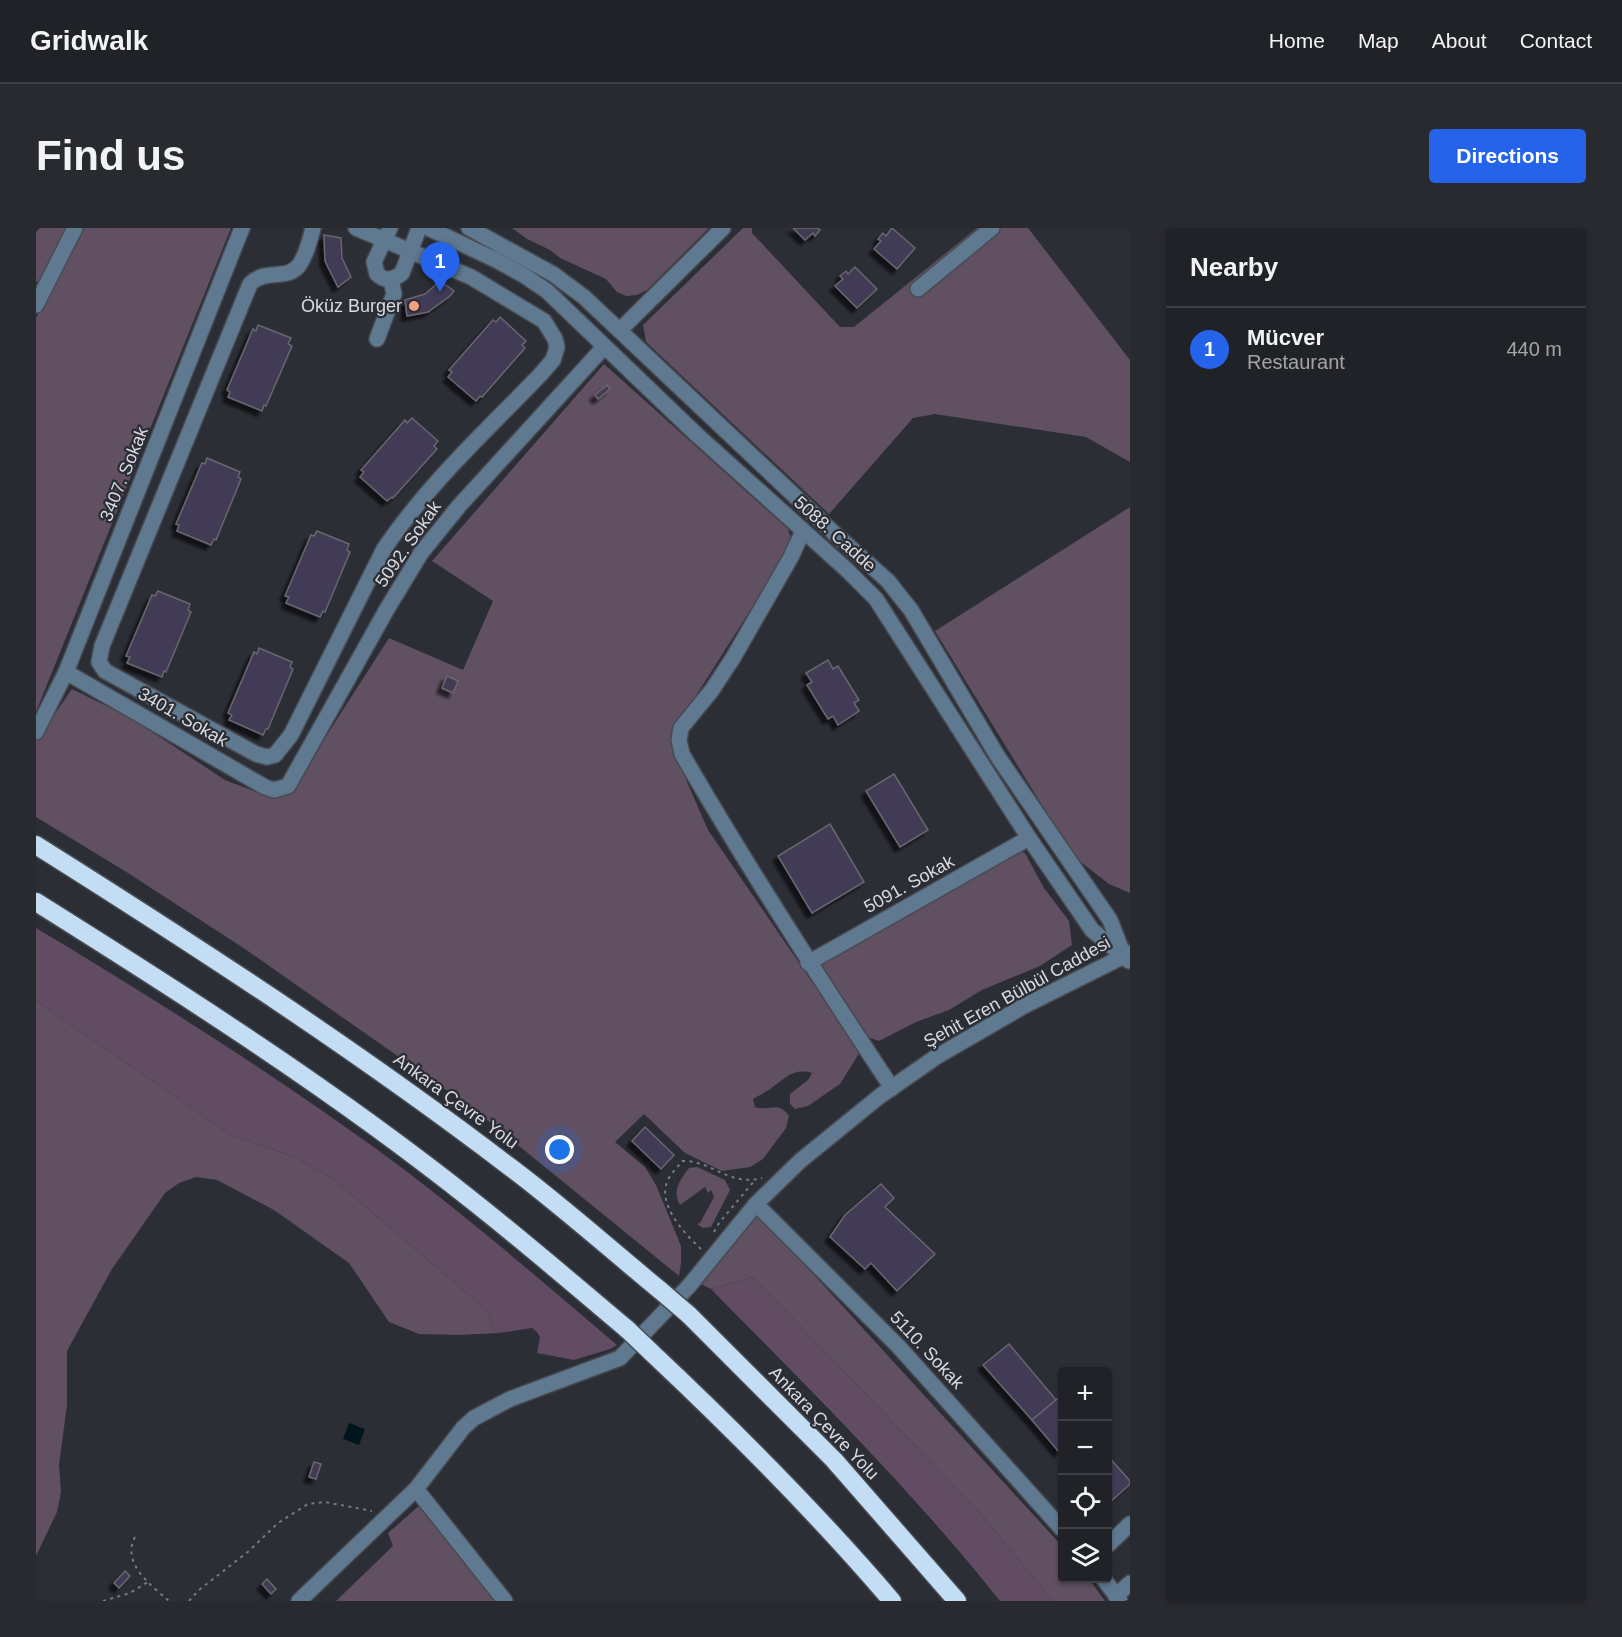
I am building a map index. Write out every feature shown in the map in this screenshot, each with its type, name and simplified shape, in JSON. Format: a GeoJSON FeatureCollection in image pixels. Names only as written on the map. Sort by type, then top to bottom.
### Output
{"type":"FeatureCollection","features":[{"type":"Feature","properties":{"kind":"highway","name":"Ankara Çevre Yolu"},"geometry":{"type":"LineString","coordinates":[[36,845],[169,929],[396,1082],[512,1168],[689,1315],[834,1460],[957,1601]]}},
{"type":"Feature","properties":{"kind":"highway"},"geometry":{"type":"LineString","coordinates":[[36,902],[136,964],[359,1116],[474,1201],[628,1330],[735,1432],[798,1496],[892,1601]]}},
{"type":"Feature","properties":{"kind":"street"},"geometry":{"type":"LineString","coordinates":[[36,305],[40,287],[75,228]]}},
{"type":"Feature","properties":{"kind":"street","name":"3407. Sokak"},"geometry":{"type":"LineString","coordinates":[[36,732],[66,672],[242,228]]}},
{"type":"Feature","properties":{"kind":"street"},"geometry":{"type":"LineString","coordinates":[[314,228],[299,266],[291,273],[257,278],[250,284],[102,646],[99,662],[105,671],[256,754],[267,757],[275,755],[291,735],[384,549],[401,524],[430,487],[540,375],[553,360],[557,347],[544,321],[471,277],[410,252],[387,234],[356,228]]}},
{"type":"Feature","properties":{"kind":"street"},"geometry":{"type":"LineString","coordinates":[[387,234],[374,262],[374,268],[380,276],[391,279],[402,273],[419,228]]}},
{"type":"Feature","properties":{"kind":"street","name":"5088. Cadde"},"geometry":{"type":"LineString","coordinates":[[428,228],[525,276],[547,291],[604,347],[876,599],[1029,838],[1092,930],[1128,957]]}},
{"type":"Feature","properties":{"kind":"street"},"geometry":{"type":"LineString","coordinates":[[620,330],[723,228]]}},
{"type":"Feature","properties":{"kind":"street"},"geometry":{"type":"LineString","coordinates":[[918,289],[992,228]]}},
{"type":"Feature","properties":{"kind":"street","name":"5088. Cadde"},"geometry":{"type":"LineString","coordinates":[[472,229],[554,274],[584,297],[835,534],[888,581],[911,610],[998,757],[1110,920],[1128,957]]}},
{"type":"Feature","properties":{"kind":"street"},"geometry":{"type":"LineString","coordinates":[[377,339],[394,294],[391,279]]}},
{"type":"Feature","properties":{"kind":"street","name":"5092. Sokak"},"geometry":{"type":"LineString","coordinates":[[282,789],[292,781],[387,609],[421,553],[459,506],[604,347]]}},
{"type":"Feature","properties":{"kind":"street"},"geometry":{"type":"LineString","coordinates":[[803,531],[733,658],[712,690],[681,728],[679,740],[682,754],[736,847],[808,963],[892,1088]]}},
{"type":"Feature","properties":{"kind":"street","name":"3401. Sokak"},"geometry":{"type":"LineString","coordinates":[[66,672],[265,787],[274,790],[282,789]]}},
{"type":"Feature","properties":{"kind":"street","name":"5091. Sokak"},"geometry":{"type":"LineString","coordinates":[[808,963],[1029,838]]}},
{"type":"Feature","properties":{"kind":"street","name":"Şehit Eren Bülbül Caddesi"},"geometry":{"type":"LineString","coordinates":[[299,1601],[416,1489],[463,1428],[474,1419],[491,1407],[510,1399],[620,1358],[689,1286],[756,1204],[800,1161],[892,1088],[936,1057],[1023,1006],[1128,957]]}},
{"type":"Feature","properties":{"kind":"street","name":"5110. Sokak"},"geometry":{"type":"LineString","coordinates":[[756,1204],[899,1347],[1058,1525]]}},
{"type":"Feature","properties":{"kind":"street"},"geometry":{"type":"LineString","coordinates":[[416,1489],[505,1601]]}},
{"type":"Feature","properties":{"kind":"street"},"geometry":{"type":"LineString","coordinates":[[1112,1540],[1130,1524]]}},
{"type":"Feature","properties":{"kind":"street"},"geometry":{"type":"LineString","coordinates":[[1107,1583],[1118,1598],[1130,1583]]}},
{"type":"Feature","properties":{"kind":"path"},"geometry":{"type":"LineString","coordinates":[[703,1269],[704,1252],[672,1215],[666,1185],[671,1175],[682,1161],[689,1161],[740,1181],[767,1177]]}},
{"type":"Feature","properties":{"kind":"path"},"geometry":{"type":"LineString","coordinates":[[714,1232],[755,1180]]}},
{"type":"Feature","properties":{"kind":"path"},"geometry":{"type":"LineString","coordinates":[[189,1601],[199,1590],[249,1551],[278,1523],[308,1504],[325,1502],[369,1511],[393,1511]]}},
{"type":"Feature","properties":{"kind":"path"},"geometry":{"type":"LineString","coordinates":[[135,1537],[131,1544],[135,1566],[148,1582],[169,1601]]}},
{"type":"Feature","properties":{"kind":"path"},"geometry":{"type":"LineString","coordinates":[[104,1601],[130,1593],[148,1582]]}},
{"type":"Feature","properties":{"kind":"shaded area"},"geometry":{"type":"Polygon","coordinates":[[[36,228],[68,228],[40,283],[36,281],[36,228]]]}},
{"type":"Feature","properties":{"kind":"shaded area"},"geometry":{"type":"Polygon","coordinates":[[[81,228],[231,228],[36,712],[36,318],[81,228]]]}},
{"type":"Feature","properties":{"kind":"shaded area"},"geometry":{"type":"Polygon","coordinates":[[[512,228],[709,228],[647,290],[637,295],[626,296],[617,292],[606,279],[560,258],[512,228]]]}},
{"type":"Feature","properties":{"kind":"shaded area"},"geometry":{"type":"Polygon","coordinates":[[[743,228],[752,228],[752,233],[840,327],[854,327],[977,228],[1028,228],[1130,360],[1130,462],[1086,437],[935,414],[913,418],[829,514],[646,342],[643,325],[743,228]]]}},
{"type":"Feature","properties":{"kind":"shaded area"},"geometry":{"type":"Polygon","coordinates":[[[604,364],[788,529],[791,538],[777,568],[673,732],[674,752],[708,830],[860,1052],[840,1084],[808,1106],[795,1109],[790,1104],[790,1094],[808,1080],[812,1073],[806,1072],[792,1074],[753,1099],[755,1107],[777,1107],[789,1116],[786,1128],[763,1159],[750,1167],[722,1171],[685,1153],[644,1114],[615,1142],[645,1167],[656,1185],[681,1246],[679,1276],[476,1111],[245,949],[36,817],[36,741],[72,689],[131,718],[225,780],[267,796],[289,794],[389,638],[463,670],[493,601],[432,561],[604,364]]]}},
{"type":"Feature","properties":{"kind":"shaded area"},"geometry":{"type":"Polygon","coordinates":[[[1130,507],[1130,893],[1109,884],[1073,856],[935,631],[1130,507]]]}},
{"type":"Feature","properties":{"kind":"shaded area"},"geometry":{"type":"Polygon","coordinates":[[[1019,850],[1025,853],[1044,888],[1069,921],[1072,945],[1040,966],[982,990],[949,1010],[916,1022],[879,1041],[864,1036],[818,964],[1019,850]]]}},
{"type":"Feature","properties":{"kind":"shaded area"},"geometry":{"type":"Polygon","coordinates":[[[36,928],[208,1034],[375,1148],[468,1219],[617,1345],[574,1360],[537,1353],[540,1337],[532,1328],[499,1333],[493,1329],[488,1314],[476,1301],[333,1179],[294,1157],[231,1135],[36,1001],[36,928]]]}},
{"type":"Feature","properties":{"kind":"shaded area"},"geometry":{"type":"Polygon","coordinates":[[[36,1001],[231,1135],[294,1157],[333,1179],[476,1301],[488,1314],[493,1329],[499,1333],[419,1334],[389,1322],[349,1263],[274,1210],[217,1180],[196,1177],[179,1183],[165,1193],[112,1269],[67,1351],[67,1405],[59,1465],[61,1492],[57,1512],[36,1556],[36,1001]]]}},
{"type":"Feature","properties":{"kind":"shaded area"},"geometry":{"type":"Polygon","coordinates":[[[697,1167],[725,1180],[730,1190],[711,1227],[703,1228],[697,1224],[700,1223],[714,1197],[711,1190],[708,1193],[705,1187],[680,1205],[678,1200],[677,1190],[680,1181],[689,1168],[697,1167]]]}},
{"type":"Feature","properties":{"kind":"shaded area"},"geometry":{"type":"Polygon","coordinates":[[[755,1217],[763,1219],[1058,1542],[1058,1583],[1092,1583],[1105,1601],[1053,1601],[981,1514],[753,1277],[711,1289],[701,1284],[755,1217]]]}},
{"type":"Feature","properties":{"kind":"shaded area"},"geometry":{"type":"Polygon","coordinates":[[[753,1277],[981,1514],[1053,1601],[1000,1601],[896,1480],[711,1289],[753,1277]]]}},
{"type":"Feature","properties":{"kind":"shaded area"},"geometry":{"type":"Polygon","coordinates":[[[420,1505],[498,1601],[336,1601],[393,1546],[388,1533],[420,1505]]]}},
{"type":"Feature","properties":{"kind":"water"},"geometry":{"type":"Polygon","coordinates":[[[349,1423],[365,1429],[359,1445],[343,1439],[349,1423]]]}},
{"type":"Feature","properties":{"kind":"building"},"geometry":{"type":"Polygon","coordinates":[[[793,228],[818,228],[820,230],[815,236],[813,233],[805,240],[793,228]]]}},
{"type":"Feature","properties":{"kind":"building"},"geometry":{"type":"Polygon","coordinates":[[[892,228],[915,248],[897,269],[874,249],[881,241],[878,239],[883,233],[886,236],[892,228]]]}},
{"type":"Feature","properties":{"kind":"building"},"geometry":{"type":"Polygon","coordinates":[[[324,235],[341,238],[342,258],[351,277],[338,287],[325,261],[324,235]]]}},
{"type":"Feature","properties":{"kind":"building"},"geometry":{"type":"Polygon","coordinates":[[[855,267],[877,289],[857,308],[835,286],[843,279],[840,276],[846,271],[848,274],[855,267]]]}},
{"type":"Feature","properties":{"kind":"building"},"geometry":{"type":"Polygon","coordinates":[[[440,281],[454,291],[450,296],[428,312],[407,316],[405,300],[425,294],[440,281]]]}},
{"type":"Feature","properties":{"kind":"building"},"geometry":{"type":"Polygon","coordinates":[[[500,317],[526,341],[522,345],[525,348],[476,401],[448,377],[452,372],[449,370],[493,320],[496,322],[500,317]]]}},
{"type":"Feature","properties":{"kind":"building"},"geometry":{"type":"Polygon","coordinates":[[[258,325],[291,338],[288,344],[292,346],[262,411],[228,397],[230,392],[227,390],[253,329],[256,331],[258,325]]]}},
{"type":"Feature","properties":{"kind":"building"},"geometry":{"type":"Polygon","coordinates":[[[607,385],[610,389],[598,399],[595,395],[607,385]]]}},
{"type":"Feature","properties":{"kind":"building"},"geometry":{"type":"Polygon","coordinates":[[[412,418],[438,441],[434,446],[437,449],[393,498],[387,501],[360,477],[364,472],[361,470],[405,420],[407,423],[412,418]]]}},
{"type":"Feature","properties":{"kind":"building"},"geometry":{"type":"Polygon","coordinates":[[[207,458],[240,472],[238,477],[241,479],[216,540],[214,539],[211,545],[177,531],[179,525],[176,524],[202,463],[205,464],[207,458]]]}},
{"type":"Feature","properties":{"kind":"building"},"geometry":{"type":"Polygon","coordinates":[[[317,531],[349,544],[347,550],[350,552],[325,612],[323,611],[320,617],[286,603],[289,597],[285,596],[311,535],[314,536],[317,531]]]}},
{"type":"Feature","properties":{"kind":"building"},"geometry":{"type":"Polygon","coordinates":[[[158,591],[190,604],[188,610],[191,612],[162,677],[127,663],[130,657],[126,656],[152,595],[155,596],[158,591]]]}},
{"type":"Feature","properties":{"kind":"building"},"geometry":{"type":"Polygon","coordinates":[[[259,648],[292,662],[290,667],[293,669],[268,729],[263,735],[229,720],[232,715],[228,713],[254,652],[257,654],[259,648]]]}},
{"type":"Feature","properties":{"kind":"building"},"geometry":{"type":"Polygon","coordinates":[[[828,660],[833,669],[838,666],[859,700],[854,703],[859,711],[838,725],[833,716],[828,719],[807,685],[812,682],[806,673],[828,660]]]}},
{"type":"Feature","properties":{"kind":"building"},"geometry":{"type":"Polygon","coordinates":[[[447,676],[458,681],[453,693],[442,688],[447,676]]]}},
{"type":"Feature","properties":{"kind":"building"},"geometry":{"type":"Polygon","coordinates":[[[894,774],[928,830],[900,847],[866,791],[894,774]]]}},
{"type":"Feature","properties":{"kind":"building"},"geometry":{"type":"Polygon","coordinates":[[[830,824],[864,882],[812,913],[778,856],[830,824]]]}},
{"type":"Feature","properties":{"kind":"building"},"geometry":{"type":"Polygon","coordinates":[[[645,1127],[674,1155],[661,1169],[632,1141],[645,1127]]]}},
{"type":"Feature","properties":{"kind":"building"},"geometry":{"type":"Polygon","coordinates":[[[881,1184],[894,1198],[885,1207],[935,1254],[897,1291],[871,1263],[865,1269],[830,1237],[845,1215],[881,1184]]]}},
{"type":"Feature","properties":{"kind":"building"},"geometry":{"type":"Polygon","coordinates":[[[1009,1344],[1056,1400],[1032,1420],[983,1365],[1009,1344]]]}},
{"type":"Feature","properties":{"kind":"building"},"geometry":{"type":"Polygon","coordinates":[[[1058,1398],[1058,1451],[1032,1420],[1058,1398]]]}},
{"type":"Feature","properties":{"kind":"building"},"geometry":{"type":"Polygon","coordinates":[[[1112,1461],[1130,1481],[1130,1484],[1112,1500],[1112,1461]]]}},
{"type":"Feature","properties":{"kind":"building"},"geometry":{"type":"Polygon","coordinates":[[[314,1462],[321,1464],[316,1479],[309,1477],[314,1462]]]}},
{"type":"Feature","properties":{"kind":"building"},"geometry":{"type":"Polygon","coordinates":[[[125,1571],[130,1576],[119,1588],[114,1583],[125,1571]]]}},
{"type":"Feature","properties":{"kind":"building"},"geometry":{"type":"Polygon","coordinates":[[[267,1579],[276,1589],[271,1594],[262,1584],[267,1579]]]}},
{"type":"Feature","properties":{"kind":"place","name":"Mücver"},"geometry":{"type":"Point","coordinates":[440,292]}},
{"type":"Feature","properties":{"kind":"place","name":"Öküz Burger"},"geometry":{"type":"Point","coordinates":[414,306]}}]}
